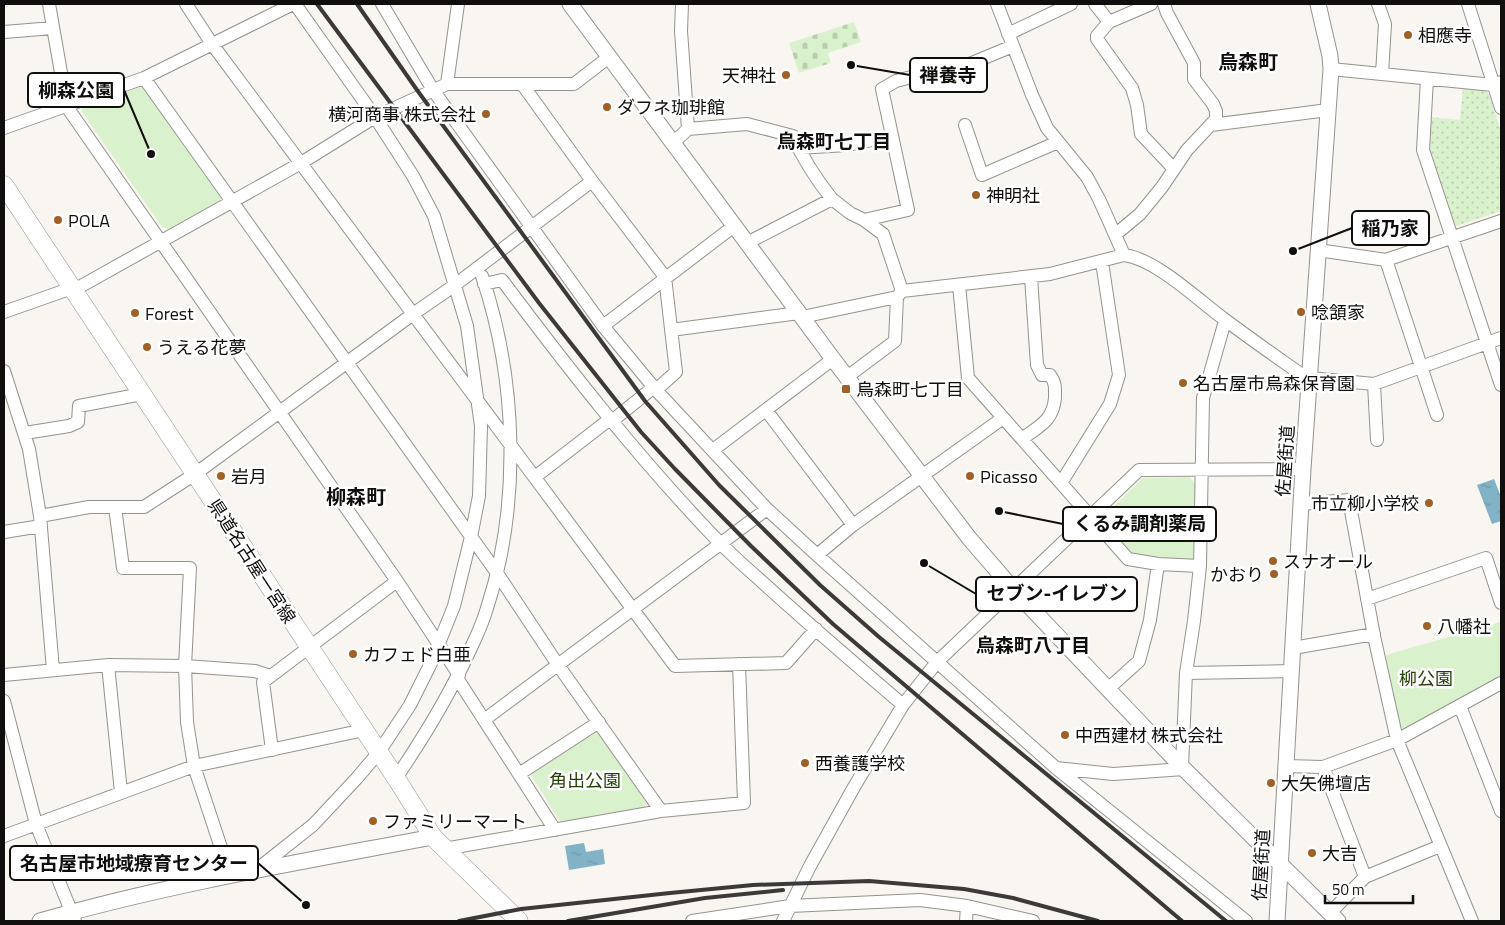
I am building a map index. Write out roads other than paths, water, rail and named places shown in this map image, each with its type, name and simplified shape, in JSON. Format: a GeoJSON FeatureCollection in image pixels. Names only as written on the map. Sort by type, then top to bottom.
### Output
{"type":"FeatureCollection","features":[{"type":"Feature","properties":{"kind":"main road","name":"県道名古屋一宮線"},"geometry":{"type":"LineString","coordinates":[[4,185],[438,843],[519,921]]}},
{"type":"Feature","properties":{"kind":"street"},"geometry":{"type":"LineString","coordinates":[[49,4],[67,107],[397,581],[439,644],[484,720],[555,830]]}},
{"type":"Feature","properties":{"kind":"street"},"geometry":{"type":"LineString","coordinates":[[186,4],[212,44],[675,666],[786,663],[816,630]]}},
{"type":"Feature","properties":{"kind":"street"},"geometry":{"type":"LineString","coordinates":[[4,128],[144,78],[294,4],[375,117],[413,176],[434,216],[467,326],[481,426],[479,496],[454,606],[431,663],[410,705],[378,752],[357,778],[313,825],[255,871]]}},
{"type":"Feature","properties":{"kind":"street"},"geometry":{"type":"LineString","coordinates":[[382,4],[433,90],[603,326],[655,389],[767,508],[1056,768],[1246,921]]}},
{"type":"Feature","properties":{"kind":"street"},"geometry":{"type":"LineString","coordinates":[[447,84],[458,4]]}},
{"type":"Feature","properties":{"kind":"street"},"geometry":{"type":"LineString","coordinates":[[570,4],[800,315],[969,538],[1013,589],[1183,768],[1334,917],[1365,876],[1440,846]]}},
{"type":"Feature","properties":{"kind":"street"},"geometry":{"type":"LineString","coordinates":[[682,4],[681,31],[688,129]]}},
{"type":"Feature","properties":{"kind":"street"},"geometry":{"type":"LineString","coordinates":[[997,4],[1012,46],[1047,128],[1087,177],[1116,234],[1124,255]]}},
{"type":"Feature","properties":{"kind":"street"},"geometry":{"type":"LineString","coordinates":[[1008,34],[1071,4]]}},
{"type":"Feature","properties":{"kind":"street"},"geometry":{"type":"LineString","coordinates":[[1095,4],[1109,22]]}},
{"type":"Feature","properties":{"kind":"street"},"geometry":{"type":"LineString","coordinates":[[1151,4],[1109,22],[1096,36],[1132,88],[1138,105],[1141,134],[1174,169]]}},
{"type":"Feature","properties":{"kind":"street"},"geometry":{"type":"LineString","coordinates":[[1116,234],[1140,214],[1162,187],[1187,150],[1216,119],[1216,111],[1213,104],[1194,79],[1194,63],[1164,4]]}},
{"type":"Feature","properties":{"kind":"street","name":"佐屋街道"},"geometry":{"type":"LineString","coordinates":[[1277,921],[1302,468],[1310,379],[1331,69],[1330,56],[1318,4]]}},
{"type":"Feature","properties":{"kind":"street"},"geometry":{"type":"LineString","coordinates":[[1378,4],[1384,24],[1382,74]]}},
{"type":"Feature","properties":{"kind":"street"},"geometry":{"type":"LineString","coordinates":[[1468,4],[1497,83],[1501,108]]}},
{"type":"Feature","properties":{"kind":"street"},"geometry":{"type":"LineString","coordinates":[[4,32],[53,28]]}},
{"type":"Feature","properties":{"kind":"street"},"geometry":{"type":"LineString","coordinates":[[864,220],[908,210],[882,89],[896,81],[914,76],[950,72],[1012,46]]}},
{"type":"Feature","properties":{"kind":"street"},"geometry":{"type":"LineString","coordinates":[[4,312],[73,289],[301,162],[375,117],[447,84],[574,84],[609,57]]}},
{"type":"Feature","properties":{"kind":"street"},"geometry":{"type":"LineString","coordinates":[[1331,69],[1427,79],[1497,83]]}},
{"type":"Feature","properties":{"kind":"street"},"geometry":{"type":"LineString","coordinates":[[144,78],[497,573],[558,665],[661,811]]}},
{"type":"Feature","properties":{"kind":"street"},"geometry":{"type":"LineString","coordinates":[[1427,79],[1423,150],[1454,237],[1501,385]]}},
{"type":"Feature","properties":{"kind":"street"},"geometry":{"type":"LineString","coordinates":[[522,84],[665,278],[676,372],[534,477]]}},
{"type":"Feature","properties":{"kind":"street"},"geometry":{"type":"LineString","coordinates":[[1211,125],[1328,110]]}},
{"type":"Feature","properties":{"kind":"street"},"geometry":{"type":"LineString","coordinates":[[673,143],[688,129],[747,124],[793,136],[814,176],[832,198],[883,234],[899,294],[895,341],[847,377]]}},
{"type":"Feature","properties":{"kind":"street"},"geometry":{"type":"LineString","coordinates":[[965,125],[982,175],[1058,142]]}},
{"type":"Feature","properties":{"kind":"street"},"geometry":{"type":"LineString","coordinates":[[798,148],[847,145],[892,136]]}},
{"type":"Feature","properties":{"kind":"street"},"geometry":{"type":"LineString","coordinates":[[4,532],[89,508],[144,507],[195,474],[413,314],[455,286],[592,181]]}},
{"type":"Feature","properties":{"kind":"street"},"geometry":{"type":"LineString","coordinates":[[747,243],[832,198]]}},
{"type":"Feature","properties":{"kind":"street"},"geometry":{"type":"LineString","coordinates":[[1318,250],[1386,260],[1501,221]]}},
{"type":"Feature","properties":{"kind":"street"},"geometry":{"type":"LineString","coordinates":[[603,326],[734,226]]}},
{"type":"Feature","properties":{"kind":"street"},"geometry":{"type":"LineString","coordinates":[[671,330],[800,315],[899,294],[1031,277],[1102,262],[1124,255],[1135,256],[1159,269],[1225,320],[1310,379],[1374,384],[1501,338]]}},
{"type":"Feature","properties":{"kind":"street"},"geometry":{"type":"LineString","coordinates":[[1386,260],[1437,415]]}},
{"type":"Feature","properties":{"kind":"street"},"geometry":{"type":"LineString","coordinates":[[1061,483],[1110,404],[1118,376],[1102,262]]}},
{"type":"Feature","properties":{"kind":"street"},"geometry":{"type":"LineString","coordinates":[[396,778],[424,737],[458,676],[487,610],[497,573],[509,492],[508,401],[503,356],[478,267]]}},
{"type":"Feature","properties":{"kind":"street"},"geometry":{"type":"LineString","coordinates":[[1022,439],[1048,419],[1054,408],[1056,383],[1050,375],[1042,375],[1036,365],[1031,277]]}},
{"type":"Feature","properties":{"kind":"street"},"geometry":{"type":"LineString","coordinates":[[484,284],[502,280],[611,420],[670,489],[720,543],[816,630],[903,705]]}},
{"type":"Feature","properties":{"kind":"street"},"geometry":{"type":"LineString","coordinates":[[959,285],[968,378],[1128,559],[1158,564],[1200,566]]}},
{"type":"Feature","properties":{"kind":"street"},"geometry":{"type":"LineString","coordinates":[[1183,768],[1186,673],[1200,566],[1203,398],[1225,320]]}},
{"type":"Feature","properties":{"kind":"street"},"geometry":{"type":"LineString","coordinates":[[713,450],[833,359]]}},
{"type":"Feature","properties":{"kind":"street"},"geometry":{"type":"LineString","coordinates":[[4,371],[25,433],[41,521],[53,670]]}},
{"type":"Feature","properties":{"kind":"street"},"geometry":{"type":"LineString","coordinates":[[1374,384],[1378,440]]}},
{"type":"Feature","properties":{"kind":"street"},"geometry":{"type":"LineString","coordinates":[[25,433],[69,426],[78,422],[79,406],[142,394]]}},
{"type":"Feature","properties":{"kind":"street"},"geometry":{"type":"LineString","coordinates":[[766,410],[853,525]]}},
{"type":"Feature","properties":{"kind":"street"},"geometry":{"type":"LineString","coordinates":[[817,555],[853,525],[1003,418]]}},
{"type":"Feature","properties":{"kind":"street"},"geometry":{"type":"LineString","coordinates":[[783,921],[854,787],[903,705],[937,662],[1139,470],[1302,468]]}},
{"type":"Feature","properties":{"kind":"street"},"geometry":{"type":"LineString","coordinates":[[1301,504],[1349,500],[1367,599],[1397,740],[1472,921]]}},
{"type":"Feature","properties":{"kind":"street"},"geometry":{"type":"LineString","coordinates":[[115,507],[124,568],[190,568],[185,666],[187,722],[194,766],[230,875]]}},
{"type":"Feature","properties":{"kind":"street"},"geometry":{"type":"LineString","coordinates":[[484,720],[767,508]]}},
{"type":"Feature","properties":{"kind":"street"},"geometry":{"type":"LineString","coordinates":[[1367,599],[1486,558],[1501,603]]}},
{"type":"Feature","properties":{"kind":"street"},"geometry":{"type":"LineString","coordinates":[[1109,688],[1139,661],[1150,620],[1158,564]]}},
{"type":"Feature","properties":{"kind":"street"},"geometry":{"type":"LineString","coordinates":[[272,750],[263,682],[397,581]]}},
{"type":"Feature","properties":{"kind":"street"},"geometry":{"type":"LineString","coordinates":[[1293,648],[1374,634]]}},
{"type":"Feature","properties":{"kind":"street"},"geometry":{"type":"LineString","coordinates":[[40,921],[73,917],[230,875],[438,843],[555,830],[661,811],[744,803],[739,664]]}},
{"type":"Feature","properties":{"kind":"street"},"geometry":{"type":"LineString","coordinates":[[4,675],[108,666],[185,666],[255,671],[270,676]]}},
{"type":"Feature","properties":{"kind":"street"},"geometry":{"type":"LineString","coordinates":[[108,666],[121,792]]}},
{"type":"Feature","properties":{"kind":"street"},"geometry":{"type":"LineString","coordinates":[[1186,673],[1292,671]]}},
{"type":"Feature","properties":{"kind":"street"},"geometry":{"type":"LineString","coordinates":[[1285,766],[1323,767],[1397,740],[1501,683]]}},
{"type":"Feature","properties":{"kind":"street"},"geometry":{"type":"LineString","coordinates":[[4,701],[36,824],[73,917]]}},
{"type":"Feature","properties":{"kind":"street"},"geometry":{"type":"LineString","coordinates":[[1460,706],[1501,811]]}},
{"type":"Feature","properties":{"kind":"street"},"geometry":{"type":"LineString","coordinates":[[519,774],[599,722]]}},
{"type":"Feature","properties":{"kind":"street"},"geometry":{"type":"LineString","coordinates":[[4,836],[194,766],[364,730]]}},
{"type":"Feature","properties":{"kind":"street"},"geometry":{"type":"LineString","coordinates":[[1323,767],[1365,876]]}},
{"type":"Feature","properties":{"kind":"street"},"geometry":{"type":"LineString","coordinates":[[1056,768],[1113,774],[1183,768]]}},
{"type":"Feature","properties":{"kind":"street"},"geometry":{"type":"LineString","coordinates":[[692,921],[790,906],[920,900],[967,906],[1033,921]]}},
{"type":"Feature","properties":{"kind":"street"},"geometry":{"type":"LineString","coordinates":[[966,921],[967,906]]}},
{"type":"Feature","properties":{"kind":"water"},"geometry":{"type":"Polygon","coordinates":[[[1494,479],[1501,497],[1501,521],[1492,524],[1477,485],[1494,479]]]}},
{"type":"Feature","properties":{"kind":"water"},"geometry":{"type":"Polygon","coordinates":[[[584,843],[586,852],[603,849],[605,864],[569,870],[565,846],[584,843]]]}},
{"type":"Feature","properties":{"kind":"railway"},"geometry":{"type":"LineString","coordinates":[[317,4],[539,303],[641,432],[675,469],[751,546],[833,624],[1182,921]]}},
{"type":"Feature","properties":{"kind":"railway"},"geometry":{"type":"LineString","coordinates":[[357,4],[417,90],[645,401],[719,485],[820,585],[879,637],[1226,921]]}},
{"type":"Feature","properties":{"kind":"railway"},"geometry":{"type":"LineString","coordinates":[[459,921],[521,909],[670,893],[753,885],[869,881],[964,889],[1013,898],[1098,921]]}},
{"type":"Feature","properties":{"kind":"railway"},"geometry":{"type":"LineString","coordinates":[[568,921],[705,898],[783,890]]}},
{"type":"Feature","properties":{"kind":"place","name":"相應寺"},"geometry":{"type":"Point","coordinates":[1408,35]}},
{"type":"Feature","properties":{"kind":"place","name":"禅養寺"},"geometry":{"type":"Point","coordinates":[851,65]}},
{"type":"Feature","properties":{"kind":"place","name":"天神社"},"geometry":{"type":"Point","coordinates":[786,75]}},
{"type":"Feature","properties":{"kind":"place","name":"ダフネ珈琲館"},"geometry":{"type":"Point","coordinates":[607,107]}},
{"type":"Feature","properties":{"kind":"place","name":"横河商事 株式会社"},"geometry":{"type":"Point","coordinates":[486,114]}},
{"type":"Feature","properties":{"kind":"place","name":"柳森公園"},"geometry":{"type":"Point","coordinates":[151,154]}},
{"type":"Feature","properties":{"kind":"place","name":"神明社"},"geometry":{"type":"Point","coordinates":[976,195]}},
{"type":"Feature","properties":{"kind":"place","name":"POLA"},"geometry":{"type":"Point","coordinates":[58,220]}},
{"type":"Feature","properties":{"kind":"place","name":"稲乃家"},"geometry":{"type":"Point","coordinates":[1293,251]}},
{"type":"Feature","properties":{"kind":"place","name":"唸頷家"},"geometry":{"type":"Point","coordinates":[1301,312]}},
{"type":"Feature","properties":{"kind":"place","name":"Forest"},"geometry":{"type":"Point","coordinates":[135,313]}},
{"type":"Feature","properties":{"kind":"place","name":"うえる花夢"},"geometry":{"type":"Point","coordinates":[147,347]}},
{"type":"Feature","properties":{"kind":"place","name":"名古屋市烏森保育園"},"geometry":{"type":"Point","coordinates":[1183,383]}},
{"type":"Feature","properties":{"kind":"place","name":"烏森町七丁目"},"geometry":{"type":"Point","coordinates":[846,389]}},
{"type":"Feature","properties":{"kind":"place","name":"岩月"},"geometry":{"type":"Point","coordinates":[221,476]}},
{"type":"Feature","properties":{"kind":"place","name":"Picasso"},"geometry":{"type":"Point","coordinates":[970,476]}},
{"type":"Feature","properties":{"kind":"place","name":"市立柳小学校"},"geometry":{"type":"Point","coordinates":[1429,503]}},
{"type":"Feature","properties":{"kind":"place","name":"くるみ調剤薬局"},"geometry":{"type":"Point","coordinates":[999,511]}},
{"type":"Feature","properties":{"kind":"place","name":"スナオール"},"geometry":{"type":"Point","coordinates":[1273,561]}},
{"type":"Feature","properties":{"kind":"place","name":"セブン-イレブン"},"geometry":{"type":"Point","coordinates":[924,563]}},
{"type":"Feature","properties":{"kind":"place","name":"かおり"},"geometry":{"type":"Point","coordinates":[1274,574]}},
{"type":"Feature","properties":{"kind":"place","name":"八幡社"},"geometry":{"type":"Point","coordinates":[1427,626]}},
{"type":"Feature","properties":{"kind":"place","name":"カフェド白亜"},"geometry":{"type":"Point","coordinates":[353,654]}},
{"type":"Feature","properties":{"kind":"place","name":"中西建材 株式会社"},"geometry":{"type":"Point","coordinates":[1065,735]}},
{"type":"Feature","properties":{"kind":"place","name":"西養護学校"},"geometry":{"type":"Point","coordinates":[805,763]}},
{"type":"Feature","properties":{"kind":"place","name":"大矢佛壇店"},"geometry":{"type":"Point","coordinates":[1271,783]}},
{"type":"Feature","properties":{"kind":"place","name":"ファミリーマート"},"geometry":{"type":"Point","coordinates":[373,821]}},
{"type":"Feature","properties":{"kind":"place","name":"大吉"},"geometry":{"type":"Point","coordinates":[1312,853]}},
{"type":"Feature","properties":{"kind":"place","name":"名古屋市地域療育センター"},"geometry":{"type":"Point","coordinates":[306,905]}},
{"type":"Feature","properties":{"kind":"district","name":"烏森町"},"geometry":{"type":"Point","coordinates":[1248,61]}},
{"type":"Feature","properties":{"kind":"district","name":"烏森町七丁目"},"geometry":{"type":"Point","coordinates":[834,140]}},
{"type":"Feature","properties":{"kind":"district","name":"柳森町"},"geometry":{"type":"Point","coordinates":[356,496]}},
{"type":"Feature","properties":{"kind":"district","name":"烏森町八丁目"},"geometry":{"type":"Point","coordinates":[1033,644]}},
{"type":"Feature","properties":{"kind":"park label","name":"柳公園"},"geometry":{"type":"Point","coordinates":[1426,678]}},
{"type":"Feature","properties":{"kind":"park label","name":"角出公園"},"geometry":{"type":"Point","coordinates":[585,780]}}]}
